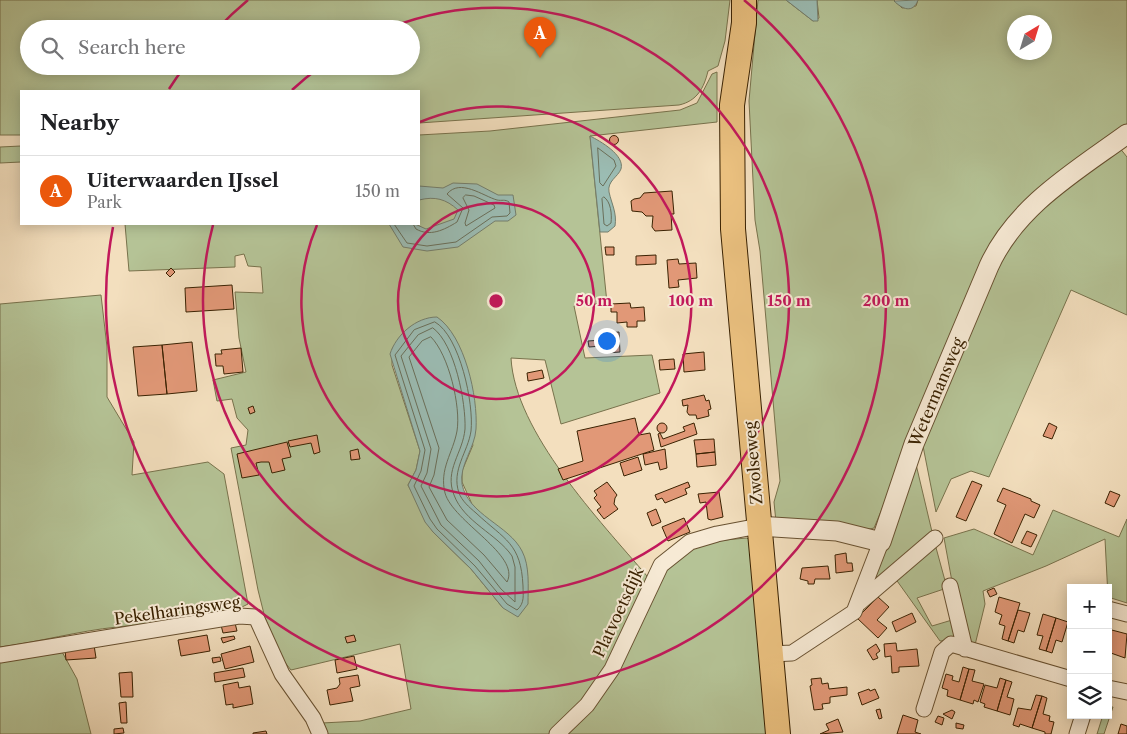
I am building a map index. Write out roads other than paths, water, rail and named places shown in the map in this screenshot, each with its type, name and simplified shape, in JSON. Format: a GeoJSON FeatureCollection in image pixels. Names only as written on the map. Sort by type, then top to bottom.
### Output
{"type":"FeatureCollection","features":[{"type":"Feature","properties":{"kind":"main road","name":"Zwolseweg"},"geometry":{"type":"LineString","coordinates":[[732,192],[723,126],[721,90],[722,70],[731,37],[736,0]]}},
{"type":"Feature","properties":{"kind":"main road","name":"Zwolseweg"},"geometry":{"type":"LineString","coordinates":[[744,0],[744,23],[732,105],[732,192],[740,322],[778,734]]}},
{"type":"Feature","properties":{"kind":"street","name":"Wetermansweg"},"geometry":{"type":"LineString","coordinates":[[771,654],[792,652],[854,612],[881,542],[914,444],[989,266],[1002,240],[1018,220],[1044,196],[1127,134]]}},
{"type":"Feature","properties":{"kind":"street"},"geometry":{"type":"LineString","coordinates":[[759,526],[837,531],[881,542]]}},
{"type":"Feature","properties":{"kind":"street","name":"Platvoetsdijk"},"geometry":{"type":"LineString","coordinates":[[557,734],[587,705],[612,669],[661,565],[690,542],[717,534],[759,526]]}},
{"type":"Feature","properties":{"kind":"street"},"geometry":{"type":"LineString","coordinates":[[858,604],[935,538]]}},
{"type":"Feature","properties":{"kind":"street"},"geometry":{"type":"LineString","coordinates":[[950,586],[965,649]]}},
{"type":"Feature","properties":{"kind":"street"},"geometry":{"type":"LineString","coordinates":[[1112,610],[1127,614]]}},
{"type":"Feature","properties":{"kind":"street","name":"Pekelharingsweg"},"geometry":{"type":"LineString","coordinates":[[0,654],[239,616],[256,617],[282,674],[313,718],[320,734]]}},
{"type":"Feature","properties":{"kind":"street"},"geometry":{"type":"LineString","coordinates":[[924,709],[942,652],[951,644],[1067,678]]}},
{"type":"Feature","properties":{"kind":"street"},"geometry":{"type":"LineString","coordinates":[[1112,689],[1127,692]]}},
{"type":"Feature","properties":{"kind":"street"},"geometry":{"type":"LineString","coordinates":[[1077,734],[1082,719]]}},
{"type":"Feature","properties":{"kind":"water"},"geometry":{"type":"Polygon","coordinates":[[[786,0],[817,0],[818,21],[813,21],[786,0]]]}},
{"type":"Feature","properties":{"kind":"water"},"geometry":{"type":"Polygon","coordinates":[[[918,0],[910,9],[900,6],[894,1],[918,0]]]}},
{"type":"Feature","properties":{"kind":"water"},"geometry":{"type":"Polygon","coordinates":[[[590,136],[611,149],[621,164],[621,169],[611,182],[609,188],[615,213],[615,226],[608,232],[600,232],[590,136]]]}},
{"type":"Feature","properties":{"kind":"water"},"geometry":{"type":"Polygon","coordinates":[[[453,183],[477,184],[498,195],[513,195],[516,215],[508,221],[495,221],[458,247],[427,251],[403,247],[390,225],[417,225],[426,229],[454,219],[458,210],[449,203],[440,199],[420,200],[420,186],[443,188],[453,183]]]}},
{"type":"Feature","properties":{"kind":"water"},"geometry":{"type":"Polygon","coordinates":[[[437,317],[447,326],[462,352],[468,368],[475,401],[475,436],[462,477],[462,484],[466,495],[480,512],[516,542],[525,557],[528,577],[528,604],[518,617],[503,608],[471,569],[433,532],[425,522],[408,485],[416,470],[420,451],[390,354],[397,340],[408,328],[422,320],[437,317]]]}},
{"type":"Feature","properties":{"kind":"place","name":"Uiterwaarden IJssel"},"geometry":{"type":"Point","coordinates":[540,58]}}]}
